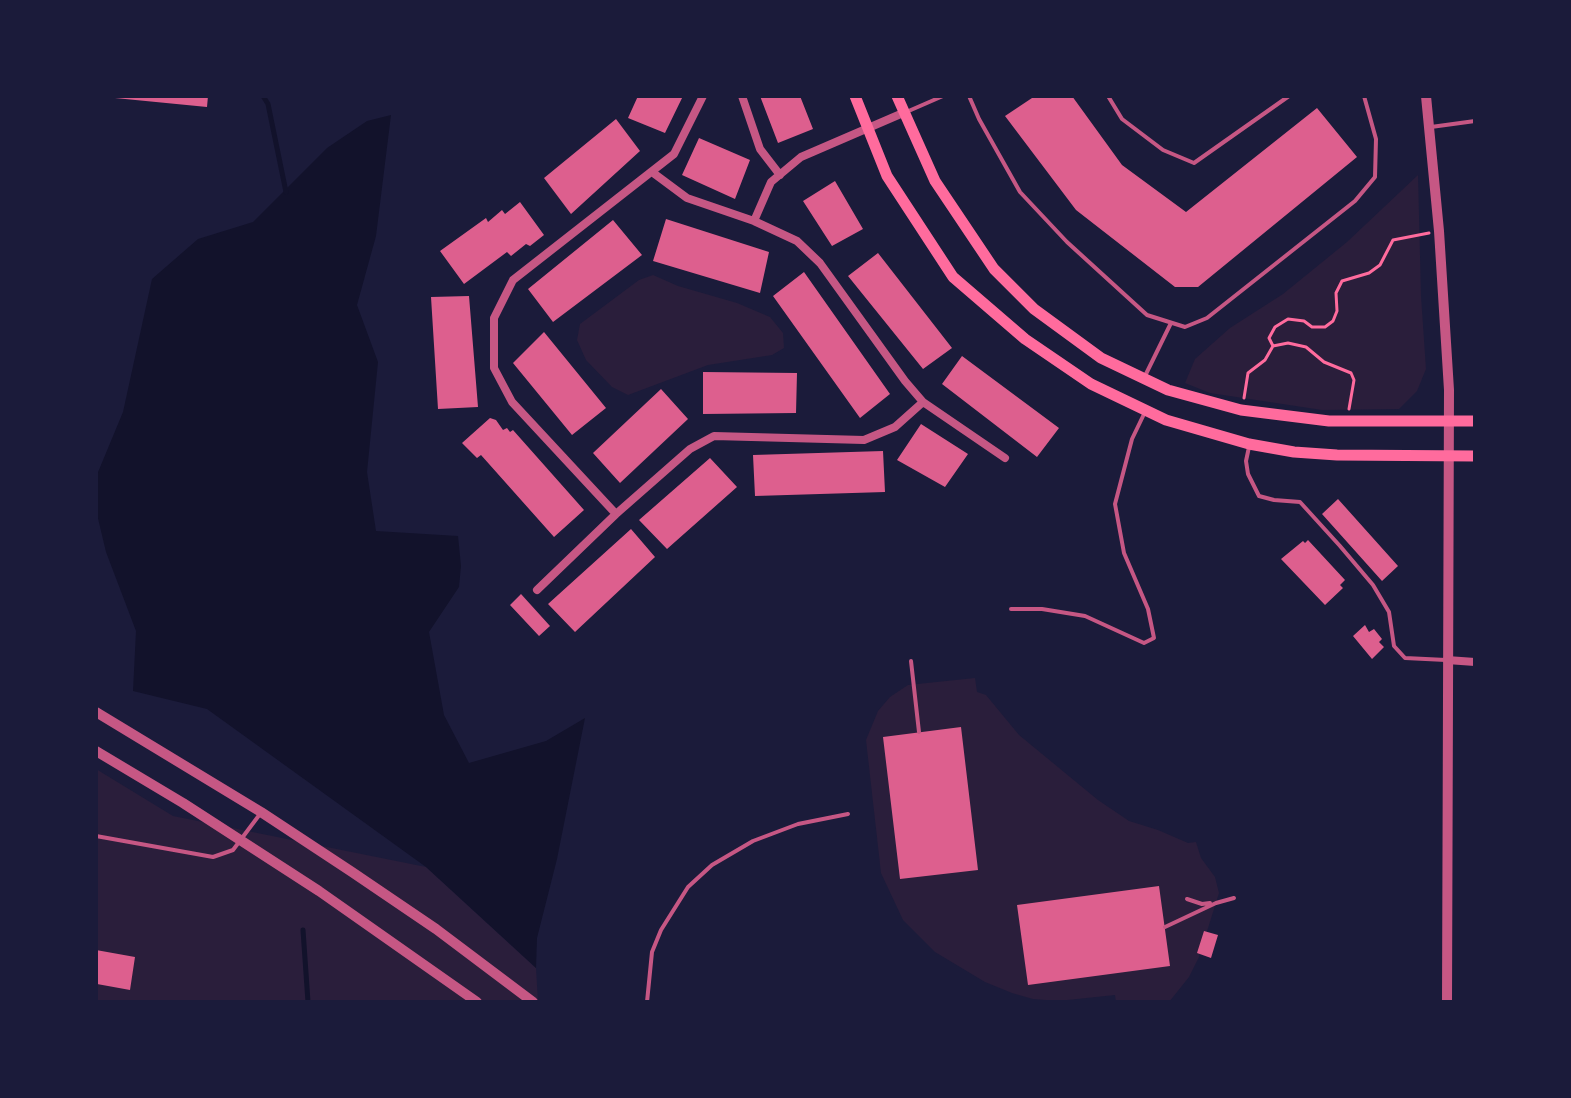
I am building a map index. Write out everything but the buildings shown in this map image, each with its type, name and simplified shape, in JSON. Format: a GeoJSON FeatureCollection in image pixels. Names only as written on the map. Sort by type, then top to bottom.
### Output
{"type":"FeatureCollection","features":[{"type":"Feature","properties":{"kind":"main road"},"geometry":{"type":"LineString","coordinates":[[855,96],[887,176],[953,277],[1047,355],[1091,384],[1145,412],[1204,433],[1249,444],[1337,455],[1475,456]]}},
{"type":"Feature","properties":{"kind":"main road"},"geometry":{"type":"LineString","coordinates":[[897,96],[935,181],[994,269],[1034,309],[1101,358],[1192,398],[1241,410],[1314,421],[1475,421]]}},
{"type":"Feature","properties":{"kind":"street"},"geometry":{"type":"LineString","coordinates":[[616,514],[512,402],[494,368],[494,318],[513,280],[674,154],[703,96]]}},
{"type":"Feature","properties":{"kind":"street"},"geometry":{"type":"LineString","coordinates":[[742,96],[760,149],[780,175]]}},
{"type":"Feature","properties":{"kind":"street"},"geometry":{"type":"LineString","coordinates":[[1426,96],[1439,231],[1450,421],[1447,1002]]}},
{"type":"Feature","properties":{"kind":"street"},"geometry":{"type":"LineString","coordinates":[[754,221],[771,182],[801,157],[903,113]]}},
{"type":"Feature","properties":{"kind":"street"},"geometry":{"type":"LineString","coordinates":[[652,172],[687,198],[754,221],[797,241],[820,263],[923,402],[1005,458]]}},
{"type":"Feature","properties":{"kind":"street"},"geometry":{"type":"LineString","coordinates":[[537,590],[690,449],[714,436],[864,440],[895,427],[923,402]]}},
{"type":"Feature","properties":{"kind":"street"},"geometry":{"type":"LineString","coordinates":[[1447,660],[1475,662]]}},
{"type":"Feature","properties":{"kind":"street"},"geometry":{"type":"LineString","coordinates":[[96,712],[261,812],[425,921],[533,1002]]}},
{"type":"Feature","properties":{"kind":"street"},"geometry":{"type":"LineString","coordinates":[[96,751],[242,840],[367,922],[477,1002]]}},
{"type":"Feature","properties":{"kind":"lane"},"geometry":{"type":"LineString","coordinates":[[903,113],[943,96]]}},
{"type":"Feature","properties":{"kind":"lane"},"geometry":{"type":"LineString","coordinates":[[969,96],[1020,192],[1067,242],[1147,315],[1185,327],[1207,318],[1355,201],[1375,177],[1376,139],[1364,96]]}},
{"type":"Feature","properties":{"kind":"lane"},"geometry":{"type":"LineString","coordinates":[[1108,96],[1122,119],[1163,150],[1194,163],[1289,96]]}},
{"type":"Feature","properties":{"kind":"lane"},"geometry":{"type":"LineString","coordinates":[[1429,127],[1475,121]]}},
{"type":"Feature","properties":{"kind":"lane"},"geometry":{"type":"LineString","coordinates":[[1143,379],[1171,323]]}},
{"type":"Feature","properties":{"kind":"lane"},"geometry":{"type":"LineString","coordinates":[[1011,609],[1042,609],[1085,616],[1144,643],[1154,638],[1148,609],[1124,553],[1115,504],[1132,439],[1145,412]]}},
{"type":"Feature","properties":{"kind":"lane"},"geometry":{"type":"LineString","coordinates":[[1249,444],[1246,461],[1248,474],[1259,496],[1300,502],[1340,546],[1373,585],[1389,612],[1394,646],[1405,658],[1447,660]]}},
{"type":"Feature","properties":{"kind":"lane"},"geometry":{"type":"LineString","coordinates":[[911,661],[919,732]]}},
{"type":"Feature","properties":{"kind":"lane"},"geometry":{"type":"LineString","coordinates":[[96,836],[213,857],[233,850],[261,812]]}},
{"type":"Feature","properties":{"kind":"lane"},"geometry":{"type":"LineString","coordinates":[[647,1002],[652,952],[661,930],[688,887],[712,865],[753,841],[798,824],[848,814]]}},
{"type":"Feature","properties":{"kind":"lane"},"geometry":{"type":"LineString","coordinates":[[1165,927],[1234,898]]}},
{"type":"Feature","properties":{"kind":"lane"},"geometry":{"type":"LineString","coordinates":[[1187,899],[1202,904],[1216,903]]}},
{"type":"Feature","properties":{"kind":"path"},"geometry":{"type":"LineString","coordinates":[[1273,346],[1269,338],[1275,327],[1288,319],[1304,321],[1312,327],[1325,327],[1333,321],[1337,311],[1336,293],[1342,281],[1369,273],[1380,265],[1393,240],[1439,231]]}},
{"type":"Feature","properties":{"kind":"path"},"geometry":{"type":"LineString","coordinates":[[1241,410],[1248,373],[1265,360],[1273,346],[1288,343],[1306,347],[1324,362],[1351,373],[1354,380],[1347,422]]}},
{"type":"Feature","properties":{"kind":"shaded area"},"geometry":{"type":"Polygon","coordinates":[[[391,115],[376,236],[357,305],[378,362],[367,472],[376,531],[458,536],[461,566],[459,587],[429,632],[444,715],[469,763],[546,741],[585,718],[557,859],[537,938],[536,968],[426,867],[207,709],[133,691],[136,631],[106,552],[96,510],[96,477],[123,412],[152,279],[198,239],[253,222],[327,148],[367,121],[391,115]]]}},
{"type":"Feature","properties":{"kind":"shaded area"},"geometry":{"type":"Polygon","coordinates":[[[1418,175],[1426,369],[1417,391],[1399,409],[1322,410],[1210,393],[1185,383],[1195,359],[1230,328],[1283,294],[1347,242],[1418,175]]]}},
{"type":"Feature","properties":{"kind":"shaded area"},"geometry":{"type":"Polygon","coordinates":[[[653,275],[770,317],[783,333],[784,348],[772,355],[708,365],[628,395],[612,387],[586,360],[577,340],[580,324],[639,280],[653,275]]]}},
{"type":"Feature","properties":{"kind":"shaded area"},"geometry":{"type":"Polygon","coordinates":[[[975,678],[977,692],[986,695],[1019,735],[1098,800],[1129,821],[1188,843],[1196,842],[1201,858],[1215,877],[1219,893],[1199,957],[1189,977],[1169,1002],[1116,1002],[1115,995],[1058,1001],[1012,993],[985,982],[935,952],[903,920],[881,873],[866,740],[878,711],[890,697],[908,685],[975,678]]]}},
{"type":"Feature","properties":{"kind":"shaded area"},"geometry":{"type":"Polygon","coordinates":[[[96,769],[173,816],[426,867],[536,968],[538,1002],[96,1002],[96,769]]]}},
{"type":"Feature","properties":{"kind":"waterway"},"geometry":{"type":"LineString","coordinates":[[263,96],[268,104],[286,192]]}},
{"type":"Feature","properties":{"kind":"waterway"},"geometry":{"type":"LineString","coordinates":[[303,930],[308,1002]]}}]}
